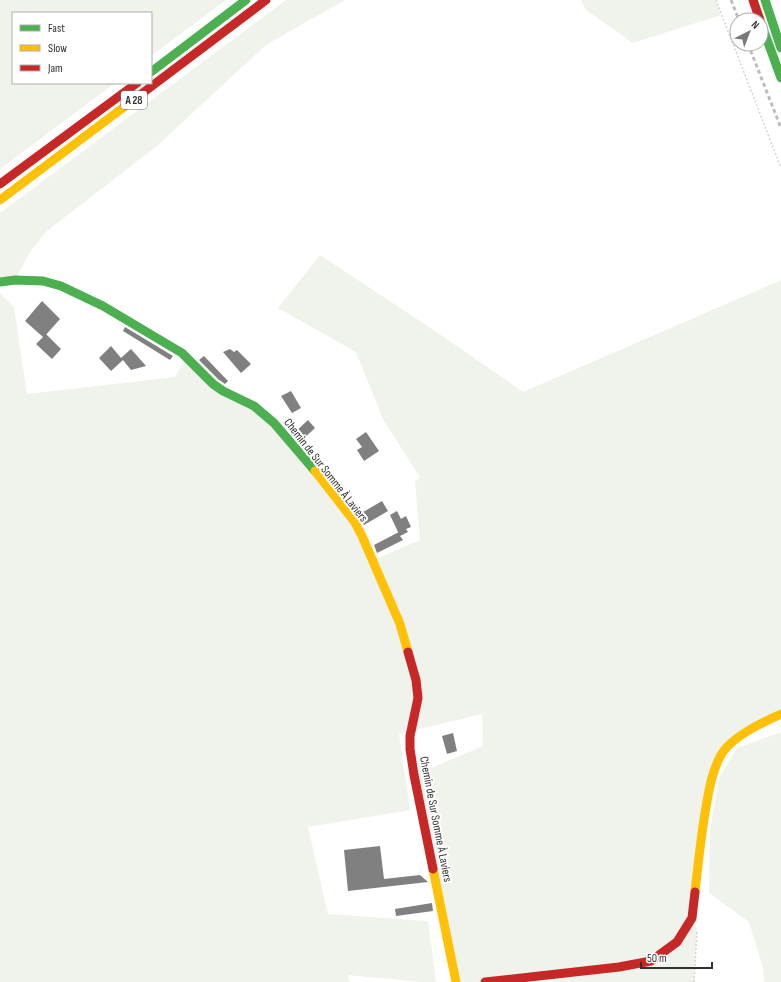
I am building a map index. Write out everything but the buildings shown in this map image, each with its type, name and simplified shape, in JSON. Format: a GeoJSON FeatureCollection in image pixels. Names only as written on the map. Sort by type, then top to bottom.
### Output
{"type":"FeatureCollection","features":[{"type":"Feature","properties":{"kind":"main road"},"geometry":{"type":"LineString","coordinates":[[152,71],[246,0]]}},
{"type":"Feature","properties":{"kind":"main road","name":"A 28"},"geometry":{"type":"LineString","coordinates":[[0,200],[266,0]]}},
{"type":"Feature","properties":{"kind":"main road"},"geometry":{"type":"LineString","coordinates":[[753,0],[757,12]]}},
{"type":"Feature","properties":{"kind":"main road"},"geometry":{"type":"LineString","coordinates":[[765,0],[781,48]]}},
{"type":"Feature","properties":{"kind":"main road"},"geometry":{"type":"LineString","coordinates":[[769,45],[781,78]]}},
{"type":"Feature","properties":{"kind":"main road","name":"A 28"},"geometry":{"type":"LineString","coordinates":[[0,184],[136,84]]}},
{"type":"Feature","properties":{"kind":"main road","name":"Chemin de Sur Somme À Laviers"},"geometry":{"type":"LineString","coordinates":[[0,282],[14,280],[43,282],[61,286],[103,306],[166,342],[182,353],[213,384],[223,391],[263,412],[298,450],[342,505],[362,536],[388,594],[400,624],[416,680],[418,698],[410,736],[410,749],[456,982]]}},
{"type":"Feature","properties":{"kind":"main road"},"geometry":{"type":"LineString","coordinates":[[485,982],[619,967],[651,961],[678,942],[692,918],[703,825],[710,782],[721,754],[731,743],[743,734],[781,714]]}},
{"type":"Feature","properties":{"kind":"path"},"geometry":{"type":"LineString","coordinates":[[716,0],[781,168]]}},
{"type":"Feature","properties":{"kind":"path"},"geometry":{"type":"LineString","coordinates":[[692,918],[697,929],[694,982]]}},
{"type":"Feature","properties":{"kind":"shaded area"},"geometry":{"type":"Polygon","coordinates":[[[0,0],[226,0],[152,55],[152,12],[12,12],[12,84],[114,84],[0,169],[0,0]]]}},
{"type":"Feature","properties":{"kind":"shaded area"},"geometry":{"type":"Polygon","coordinates":[[[286,0],[345,0],[266,45],[158,145],[47,231],[30,252],[15,280],[0,282],[0,213],[286,0]]]}},
{"type":"Feature","properties":{"kind":"shaded area"},"geometry":{"type":"Polygon","coordinates":[[[581,0],[716,0],[721,15],[633,43],[586,10],[581,0]]]}},
{"type":"Feature","properties":{"kind":"shaded area"},"geometry":{"type":"Polygon","coordinates":[[[320,255],[438,333],[523,392],[781,280],[781,716],[731,743],[710,782],[692,918],[697,929],[694,982],[553,982],[554,975],[485,982],[456,982],[414,775],[483,746],[482,714],[399,734],[410,810],[308,827],[328,914],[428,921],[436,982],[420,982],[348,975],[350,982],[0,982],[0,293],[14,307],[27,394],[175,377],[186,357],[198,369],[254,406],[342,505],[373,560],[420,540],[415,481],[420,478],[383,419],[356,352],[278,308],[320,255]]]}},
{"type":"Feature","properties":{"kind":"shaded area"},"geometry":{"type":"Polygon","coordinates":[[[781,732],[781,982],[764,982],[763,968],[749,922],[709,893],[710,830],[719,778],[737,748],[781,732]]]}},
{"type":"Feature","properties":{"kind":"railway"},"geometry":{"type":"LineString","coordinates":[[731,0],[736,12]]}},
{"type":"Feature","properties":{"kind":"railway"},"geometry":{"type":"LineString","coordinates":[[751,52],[781,128]]}},
{"type":"Feature","properties":{"kind":"traffic: fast"},"geometry":{"type":"LineString","coordinates":[[152,71],[246,0]]}},
{"type":"Feature","properties":{"kind":"traffic: fast"},"geometry":{"type":"LineString","coordinates":[[765,0],[781,48]]}},
{"type":"Feature","properties":{"kind":"traffic: fast"},"geometry":{"type":"LineString","coordinates":[[769,45],[781,78]]}},
{"type":"Feature","properties":{"kind":"traffic: fast"},"geometry":{"type":"LineString","coordinates":[[0,282],[15,280],[43,281],[61,286],[103,306],[182,353],[213,384],[223,391],[254,406],[274,423],[315,471]]}},
{"type":"Feature","properties":{"kind":"traffic: slow"},"geometry":{"type":"LineString","coordinates":[[0,200],[128,104]]}},
{"type":"Feature","properties":{"kind":"traffic: slow"},"geometry":{"type":"LineString","coordinates":[[315,471],[354,521],[362,536],[400,624],[408,652]]}},
{"type":"Feature","properties":{"kind":"traffic: slow"},"geometry":{"type":"LineString","coordinates":[[695,892],[706,807],[715,767],[721,755],[732,742],[757,726],[781,714]]}},
{"type":"Feature","properties":{"kind":"traffic: slow"},"geometry":{"type":"LineString","coordinates":[[433,869],[456,982]]}},
{"type":"Feature","properties":{"kind":"traffic: jam"},"geometry":{"type":"LineString","coordinates":[[128,104],[266,0]]}},
{"type":"Feature","properties":{"kind":"traffic: jam"},"geometry":{"type":"LineString","coordinates":[[753,0],[757,12]]}},
{"type":"Feature","properties":{"kind":"traffic: jam"},"geometry":{"type":"LineString","coordinates":[[0,184],[136,84]]}},
{"type":"Feature","properties":{"kind":"traffic: jam"},"geometry":{"type":"LineString","coordinates":[[408,652],[416,680],[418,698],[410,736],[410,749],[433,869]]}},
{"type":"Feature","properties":{"kind":"traffic: jam"},"geometry":{"type":"LineString","coordinates":[[485,982],[619,967],[651,961],[677,942],[692,918],[695,892]]}}]}
